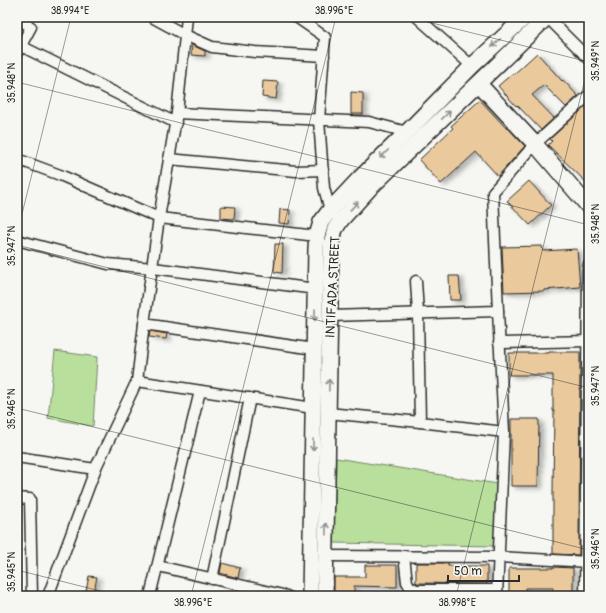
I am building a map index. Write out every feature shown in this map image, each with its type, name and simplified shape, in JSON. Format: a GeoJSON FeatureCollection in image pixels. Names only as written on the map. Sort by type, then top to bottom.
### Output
{"type":"FeatureCollection","features":[{"type":"Feature","properties":{"kind":"main road","name":"INTIFADA STREET"},"geometry":{"type":"LineString","coordinates":[[310,596],[317,242],[321,222],[330,210],[360,178],[472,66],[525,17]]}},
{"type":"Feature","properties":{"kind":"main road","name":"INTIFADA STREET"},"geometry":{"type":"LineString","coordinates":[[325,596],[331,249],[335,229],[341,220],[372,187],[547,17]]}},
{"type":"Feature","properties":{"kind":"main road"},"geometry":{"type":"LineString","coordinates":[[479,84],[535,144],[589,207]]}},
{"type":"Feature","properties":{"kind":"street"},"geometry":{"type":"LineString","coordinates":[[152,17],[185,35],[212,47],[255,52],[324,56]]}},
{"type":"Feature","properties":{"kind":"street"},"geometry":{"type":"LineString","coordinates":[[48,596],[95,469],[137,381],[144,324],[176,118],[187,17]]}},
{"type":"Feature","properties":{"kind":"street"},"geometry":{"type":"LineString","coordinates":[[296,17],[325,37],[319,120],[324,188],[330,210],[341,220]]}},
{"type":"Feature","properties":{"kind":"street"},"geometry":{"type":"LineString","coordinates":[[417,17],[472,66]]}},
{"type":"Feature","properties":{"kind":"street"},"geometry":{"type":"LineString","coordinates":[[547,17],[589,58]]}},
{"type":"Feature","properties":{"kind":"street"},"geometry":{"type":"LineString","coordinates":[[17,18],[31,27],[19,49],[176,118],[369,122],[407,132]]}},
{"type":"Feature","properties":{"kind":"street"},"geometry":{"type":"LineString","coordinates":[[404,556],[406,582],[410,587],[417,590],[497,593],[504,432],[493,192],[535,144],[589,95]]}},
{"type":"Feature","properties":{"kind":"street"},"geometry":{"type":"LineString","coordinates":[[17,159],[60,175],[160,218],[317,242],[331,249]]}},
{"type":"Feature","properties":{"kind":"street"},"geometry":{"type":"LineString","coordinates":[[169,159],[296,171],[323,170]]}},
{"type":"Feature","properties":{"kind":"street"},"geometry":{"type":"LineString","coordinates":[[17,240],[108,264],[153,268],[316,289]]}},
{"type":"Feature","properties":{"kind":"street"},"geometry":{"type":"LineString","coordinates":[[585,596],[587,562],[589,268]]}},
{"type":"Feature","properties":{"kind":"street"},"geometry":{"type":"LineString","coordinates":[[416,281],[420,422]]}},
{"type":"Feature","properties":{"kind":"street"},"geometry":{"type":"LineString","coordinates":[[330,316],[498,311]]}},
{"type":"Feature","properties":{"kind":"street"},"geometry":{"type":"LineString","coordinates":[[144,324],[314,349]]}},
{"type":"Feature","properties":{"kind":"street"},"geometry":{"type":"LineString","coordinates":[[499,343],[588,341]]}},
{"type":"Feature","properties":{"kind":"street"},"geometry":{"type":"LineString","coordinates":[[137,381],[313,408]]}},
{"type":"Feature","properties":{"kind":"street"},"geometry":{"type":"LineString","coordinates":[[150,596],[200,391]]}},
{"type":"Feature","properties":{"kind":"street"},"geometry":{"type":"LineString","coordinates":[[212,579],[250,398]]}},
{"type":"Feature","properties":{"kind":"street"},"geometry":{"type":"LineString","coordinates":[[328,413],[504,432]]}},
{"type":"Feature","properties":{"kind":"street"},"geometry":{"type":"LineString","coordinates":[[17,456],[95,469]]}},
{"type":"Feature","properties":{"kind":"street"},"geometry":{"type":"LineString","coordinates":[[17,498],[30,499],[32,596]]}},
{"type":"Feature","properties":{"kind":"street"},"geometry":{"type":"LineString","coordinates":[[326,556],[498,557],[587,562]]}},
{"type":"Feature","properties":{"kind":"street"},"geometry":{"type":"LineString","coordinates":[[158,566],[287,596]]}},
{"type":"Feature","properties":{"kind":"green space"},"geometry":{"type":"Polygon","coordinates":[[[55,351],[97,357],[93,426],[48,418],[55,351]]]}},
{"type":"Feature","properties":{"kind":"green space"},"geometry":{"type":"Polygon","coordinates":[[[336,458],[498,484],[495,546],[334,543],[336,458]]]}},
{"type":"Feature","properties":{"kind":"building"},"geometry":{"type":"Polygon","coordinates":[[[192,45],[205,51],[205,56],[191,55],[192,45]]]}},
{"type":"Feature","properties":{"kind":"building"},"geometry":{"type":"Polygon","coordinates":[[[537,53],[562,81],[563,80],[578,96],[566,107],[544,85],[532,95],[554,118],[541,130],[498,86],[537,53]]]}},
{"type":"Feature","properties":{"kind":"building"},"geometry":{"type":"Polygon","coordinates":[[[263,81],[278,82],[276,99],[262,97],[263,81]]]}},
{"type":"Feature","properties":{"kind":"building"},"geometry":{"type":"Polygon","coordinates":[[[351,92],[363,93],[363,114],[351,114],[351,92]]]}},
{"type":"Feature","properties":{"kind":"building"},"geometry":{"type":"Polygon","coordinates":[[[480,100],[525,146],[498,176],[476,152],[441,184],[419,160],[453,128],[451,126],[480,100]]]}},
{"type":"Feature","properties":{"kind":"building"},"geometry":{"type":"Polygon","coordinates":[[[587,105],[589,107],[589,185],[548,145],[552,141],[550,139],[587,105]]]}},
{"type":"Feature","properties":{"kind":"building"},"geometry":{"type":"Polygon","coordinates":[[[529,181],[551,205],[530,225],[507,201],[529,181]]]}},
{"type":"Feature","properties":{"kind":"building"},"geometry":{"type":"Polygon","coordinates":[[[221,206],[235,207],[234,219],[221,218],[221,206]]]}},
{"type":"Feature","properties":{"kind":"building"},"geometry":{"type":"Polygon","coordinates":[[[280,209],[290,210],[289,224],[279,223],[280,209]]]}},
{"type":"Feature","properties":{"kind":"building"},"geometry":{"type":"Polygon","coordinates":[[[275,244],[283,244],[282,273],[274,272],[275,244]]]}},
{"type":"Feature","properties":{"kind":"building"},"geometry":{"type":"Polygon","coordinates":[[[542,246],[543,251],[577,249],[580,287],[544,291],[504,292],[502,247],[542,246]]]}},
{"type":"Feature","properties":{"kind":"building"},"geometry":{"type":"Polygon","coordinates":[[[449,276],[459,276],[461,300],[450,300],[449,276]]]}},
{"type":"Feature","properties":{"kind":"building"},"geometry":{"type":"Polygon","coordinates":[[[150,331],[167,334],[166,339],[149,337],[150,331]]]}},
{"type":"Feature","properties":{"kind":"building"},"geometry":{"type":"Polygon","coordinates":[[[580,352],[579,555],[553,554],[553,375],[509,375],[509,353],[580,352]]]}},
{"type":"Feature","properties":{"kind":"building"},"geometry":{"type":"Polygon","coordinates":[[[511,419],[539,419],[538,486],[511,486],[511,419]]]}},
{"type":"Feature","properties":{"kind":"building"},"geometry":{"type":"Polygon","coordinates":[[[222,563],[240,568],[238,578],[220,573],[222,563]]]}},
{"type":"Feature","properties":{"kind":"building"},"geometry":{"type":"Polygon","coordinates":[[[416,563],[448,563],[448,566],[487,566],[487,584],[417,583],[416,563]]]}},
{"type":"Feature","properties":{"kind":"building"},"geometry":{"type":"Polygon","coordinates":[[[365,565],[397,565],[397,587],[354,586],[354,596],[334,596],[334,577],[365,577],[365,565]]]}},
{"type":"Feature","properties":{"kind":"building"},"geometry":{"type":"Polygon","coordinates":[[[509,568],[573,568],[573,596],[553,596],[553,588],[525,588],[525,596],[509,596],[509,568]]]}},
{"type":"Feature","properties":{"kind":"building"},"geometry":{"type":"Polygon","coordinates":[[[89,576],[97,577],[93,596],[85,596],[89,576]]]}}]}
